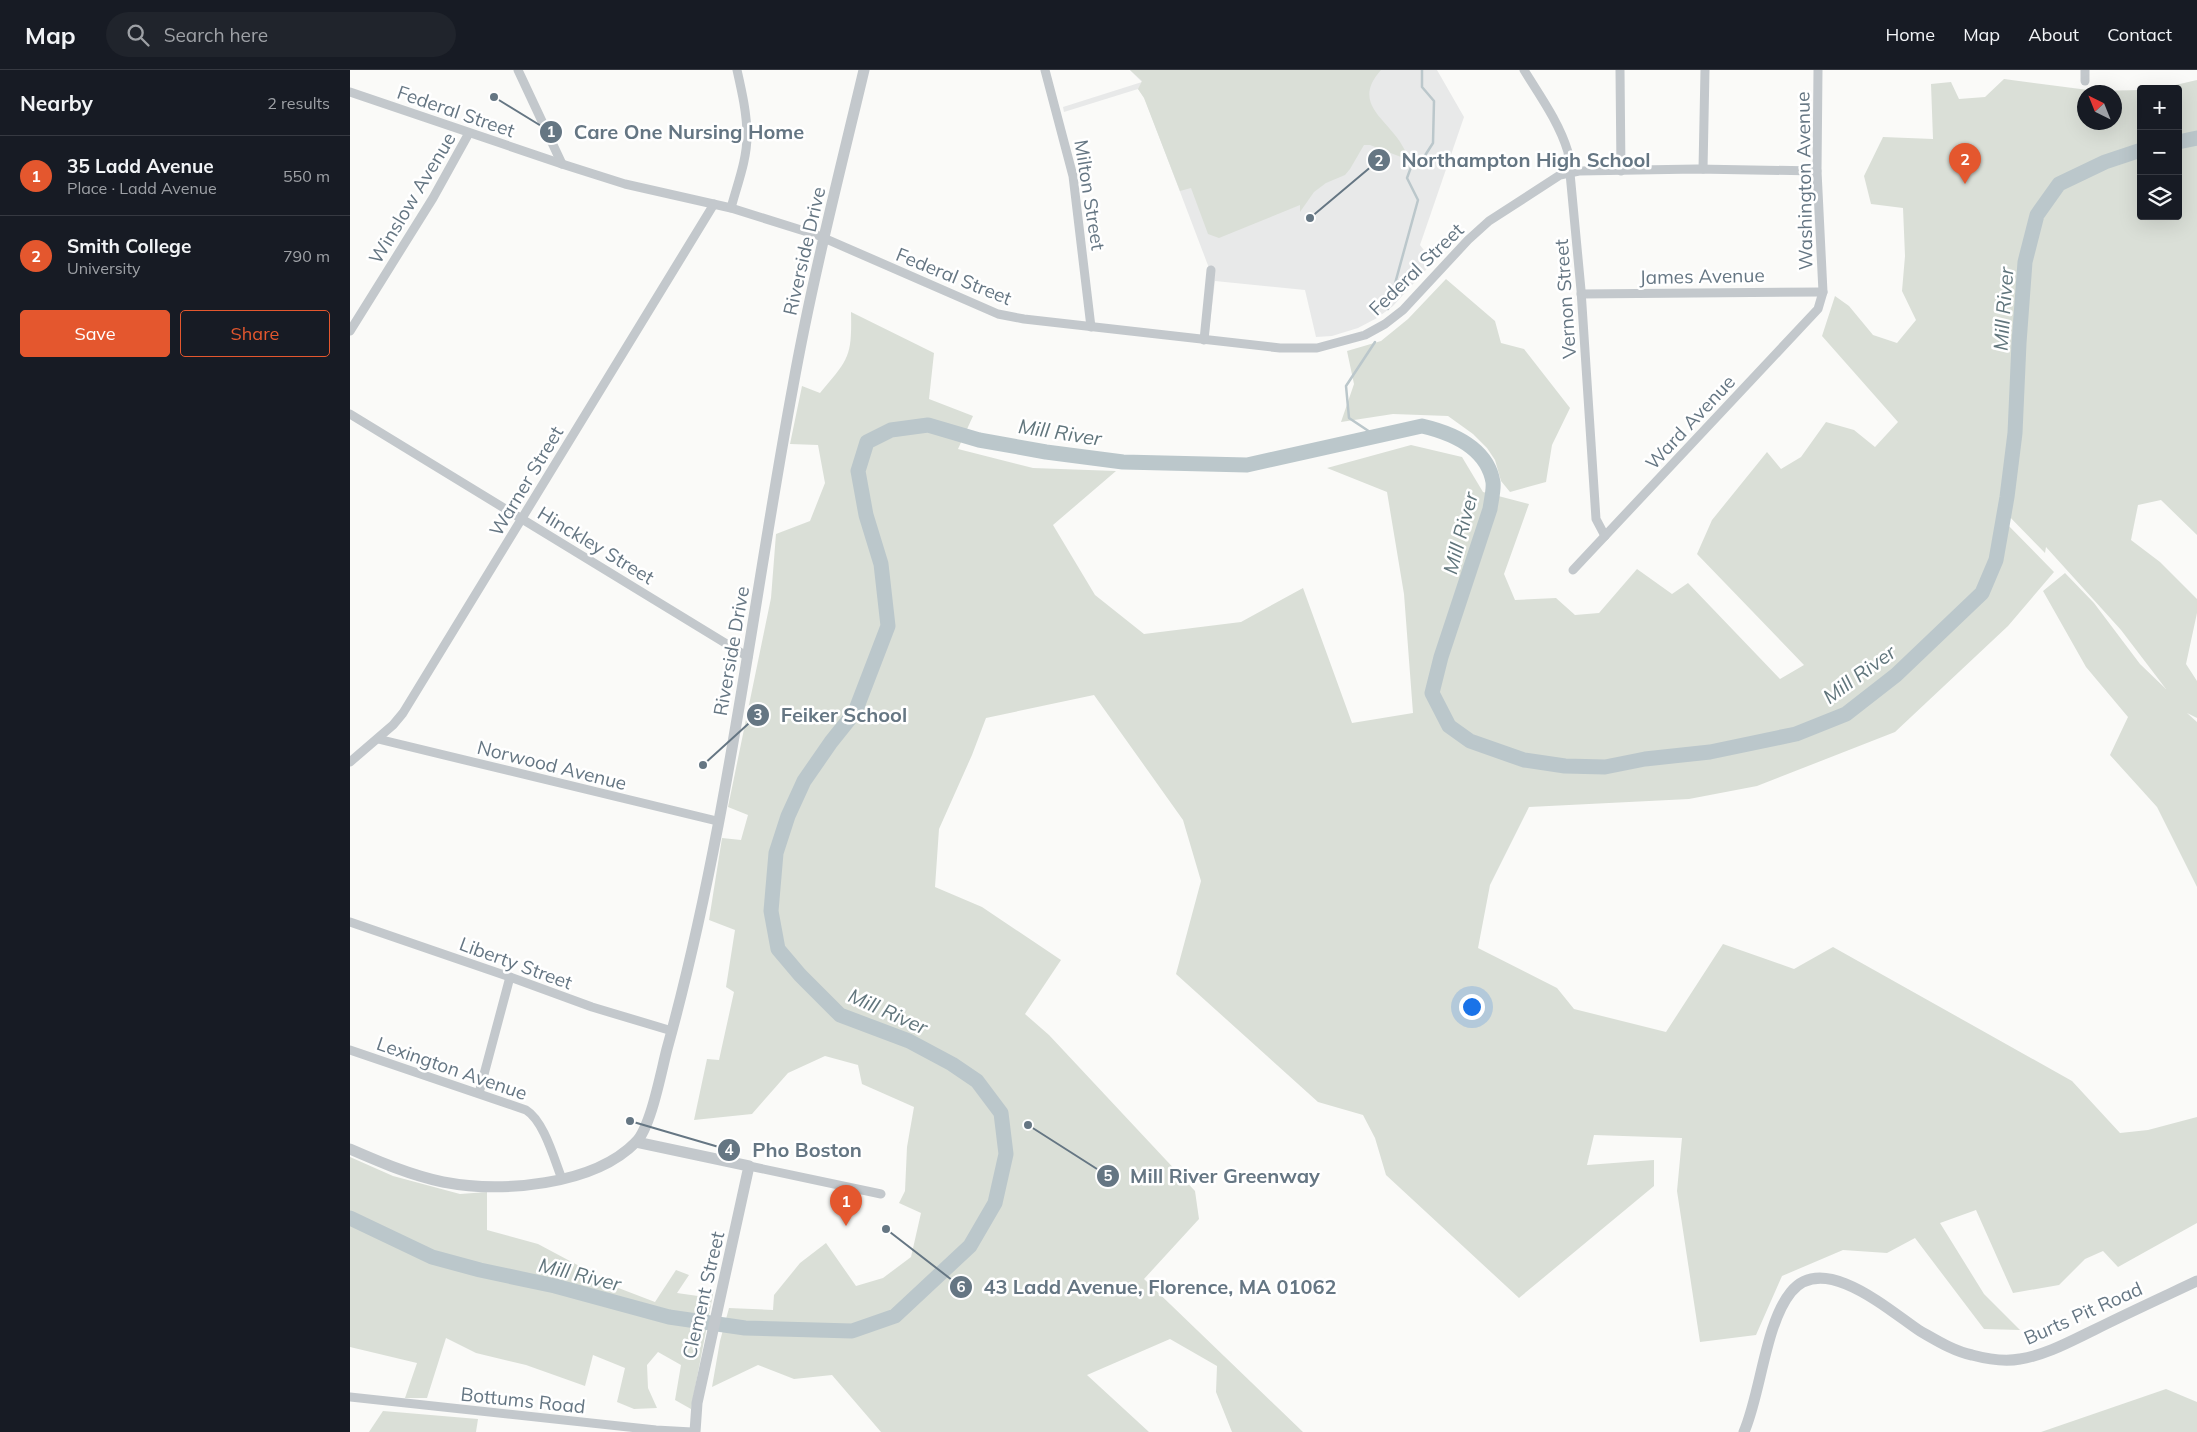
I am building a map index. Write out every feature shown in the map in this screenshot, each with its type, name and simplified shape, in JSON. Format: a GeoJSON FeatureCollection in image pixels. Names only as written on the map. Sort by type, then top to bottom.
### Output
{"type":"FeatureCollection","features":[{"type":"Feature","properties":{"kind":"street"},"geometry":{"type":"LineString","coordinates":[[518,70],[562,164]]}},
{"type":"Feature","properties":{"kind":"street"},"geometry":{"type":"LineString","coordinates":[[731,208],[743,164],[747,136],[744,106],[737,70]]}},
{"type":"Feature","properties":{"kind":"street","name":"Riverside Drive"},"geometry":{"type":"LineString","coordinates":[[350,1149],[404,1171],[453,1184],[505,1186],[562,1179],[605,1164],[636,1142],[645,1131],[672,1031],[700,914],[748,657],[793,383],[824,238],[864,70]]}},
{"type":"Feature","properties":{"kind":"street","name":"Milton Street"},"geometry":{"type":"LineString","coordinates":[[1045,70],[1073,176],[1091,326]]}},
{"type":"Feature","properties":{"kind":"street","name":"Vernon Street"},"geometry":{"type":"LineString","coordinates":[[1524,70],[1564,136],[1571,172],[1596,518],[1605,536]]}},
{"type":"Feature","properties":{"kind":"street"},"geometry":{"type":"LineString","coordinates":[[1620,70],[1621,171]]}},
{"type":"Feature","properties":{"kind":"street"},"geometry":{"type":"LineString","coordinates":[[1704,169],[1705,70]]}},
{"type":"Feature","properties":{"kind":"street","name":"Washington Avenue"},"geometry":{"type":"LineString","coordinates":[[1818,70],[1817,171],[1823,292]]}},
{"type":"Feature","properties":{"kind":"street"},"geometry":{"type":"LineString","coordinates":[[2085,70],[2085,81]]}},
{"type":"Feature","properties":{"kind":"street","name":"Federal Street"},"geometry":{"type":"LineString","coordinates":[[350,92],[625,184],[731,208],[824,238],[994,312],[1024,319],[1298,350],[1317,348],[1365,335],[1385,324],[1403,310],[1468,240],[1489,221],[1560,175],[1571,172]]}},
{"type":"Feature","properties":{"kind":"street","name":"Winslow Avenue"},"geometry":{"type":"LineString","coordinates":[[350,331],[433,198],[469,133]]}},
{"type":"Feature","properties":{"kind":"street"},"geometry":{"type":"LineString","coordinates":[[1571,172],[1704,169],[1817,171]]}},
{"type":"Feature","properties":{"kind":"street","name":"Warner Street"},"geometry":{"type":"LineString","coordinates":[[350,762],[403,713],[714,204]]}},
{"type":"Feature","properties":{"kind":"street"},"geometry":{"type":"LineString","coordinates":[[1204,340],[1211,270]]}},
{"type":"Feature","properties":{"kind":"street","name":"James Avenue"},"geometry":{"type":"LineString","coordinates":[[1581,294],[1823,292]]}},
{"type":"Feature","properties":{"kind":"street","name":"Ward Avenue"},"geometry":{"type":"LineString","coordinates":[[1573,570],[1818,309],[1823,292]]}},
{"type":"Feature","properties":{"kind":"street","name":"Hinckley Street"},"geometry":{"type":"LineString","coordinates":[[350,414],[748,657]]}},
{"type":"Feature","properties":{"kind":"street","name":"Norwood Avenue"},"geometry":{"type":"LineString","coordinates":[[378,738],[717,821]]}},
{"type":"Feature","properties":{"kind":"street","name":"Liberty Street"},"geometry":{"type":"LineString","coordinates":[[350,922],[510,977],[592,1008],[672,1031]]}},
{"type":"Feature","properties":{"kind":"street"},"geometry":{"type":"LineString","coordinates":[[479,1094],[510,977]]}},
{"type":"Feature","properties":{"kind":"street","name":"Lexington Avenue"},"geometry":{"type":"LineString","coordinates":[[350,1050],[531,1113],[540,1126],[562,1179]]}},
{"type":"Feature","properties":{"kind":"street"},"geometry":{"type":"LineString","coordinates":[[636,1142],[881,1194]]}},
{"type":"Feature","properties":{"kind":"street","name":"Clement Street"},"geometry":{"type":"LineString","coordinates":[[694,1432],[697,1403],[749,1166]]}},
{"type":"Feature","properties":{"kind":"street","name":"Burts Pit Road"},"geometry":{"type":"LineString","coordinates":[[1744,1432],[1778,1315],[1791,1292],[1804,1282],[1828,1279],[1846,1284],[1867,1294],[1920,1330],[1948,1346],[1970,1355],[2001,1360],[2020,1359],[2051,1350],[2197,1281]]}},
{"type":"Feature","properties":{"kind":"street","name":"Bottums Road"},"geometry":{"type":"LineString","coordinates":[[350,1398],[656,1430],[694,1432]]}},
{"type":"Feature","properties":{"kind":"shaded area"},"geometry":{"type":"Polygon","coordinates":[[[1130,70],[1437,70],[1464,117],[1420,245],[1433,262],[1393,306],[1377,318],[1358,328],[1332,336],[1316,337],[1305,290],[1215,281],[1209,332],[1209,268],[1144,97],[1138,89],[1064,112],[1063,107],[1142,82],[1130,70]]]}},
{"type":"Feature","properties":{"kind":"shaded area"},"geometry":{"type":"Polygon","coordinates":[[[1130,70],[1381,70],[1372,83],[1369,94],[1371,104],[1401,143],[1407,155],[1406,157],[1401,157],[1370,145],[1364,145],[1345,175],[1326,183],[1314,192],[1300,212],[1300,205],[1219,238],[1208,234],[1191,188],[1180,191],[1144,98],[1138,89],[1142,81],[1130,70]]]}},
{"type":"Feature","properties":{"kind":"shaded area"},"geometry":{"type":"Polygon","coordinates":[[[2004,79],[2077,89],[2077,130],[2122,130],[2122,90],[2137,90],[2137,220],[2182,220],[2182,85],[2175,85],[2197,80],[2197,535],[2161,500],[2138,505],[2131,540],[2160,562],[2197,599],[2197,613],[2186,664],[2197,681],[2197,718],[2187,713],[2197,722],[2197,887],[2157,807],[2110,755],[2128,717],[2086,667],[2043,591],[2065,573],[2094,603],[2140,664],[2166,689],[2121,630],[2046,547],[2045,553],[2003,510],[2002,519],[2054,572],[2008,626],[1895,732],[1757,786],[1689,799],[1529,807],[1490,885],[1478,948],[1557,988],[1574,1009],[1666,1032],[1723,944],[1794,969],[1833,947],[2072,1081],[2120,1133],[2148,1130],[2197,1117],[2197,1223],[2118,1267],[2103,1251],[2085,1259],[2059,1285],[2013,1293],[1976,1210],[1940,1223],[1984,1294],[2020,1330],[1984,1329],[1915,1238],[1887,1253],[1843,1250],[1782,1276],[1756,1335],[1700,1342],[1677,1191],[1682,1138],[1594,1135],[1587,1165],[1654,1160],[1654,1186],[1519,1298],[1386,1175],[1375,1138],[1363,1115],[1318,1102],[1176,974],[1201,881],[1183,820],[1094,695],[986,718],[972,755],[939,829],[935,887],[982,907],[1061,960],[1025,1014],[1049,1035],[1195,1191],[1199,1219],[1144,1279],[1303,1432],[1232,1432],[1216,1392],[1217,1366],[1170,1339],[1087,1375],[1149,1432],[881,1432],[832,1375],[794,1379],[758,1365],[712,1387],[720,1341],[729,1308],[773,1310],[774,1295],[800,1263],[826,1243],[856,1286],[883,1278],[911,1257],[921,1213],[899,1203],[905,1191],[907,1147],[914,1107],[862,1084],[858,1065],[825,1056],[788,1073],[752,1114],[694,1120],[707,1059],[719,1060],[734,992],[726,987],[735,930],[709,920],[722,838],[741,840],[748,815],[728,807],[771,598],[776,534],[810,521],[825,483],[818,445],[790,444],[802,386],[820,393],[847,357],[851,339],[851,312],[934,353],[929,399],[973,416],[958,449],[1033,468],[1116,471],[1053,525],[1095,595],[1144,634],[1241,622],[1303,588],[1352,723],[1413,713],[1404,594],[1387,492],[1327,468],[1411,445],[1462,457],[1483,492],[1529,504],[1504,574],[1515,600],[1556,598],[1575,615],[1599,613],[1637,569],[1672,594],[1688,583],[1780,679],[1804,665],[1697,554],[1712,520],[1767,452],[1781,469],[1801,457],[1826,422],[1854,430],[1875,447],[1898,422],[1822,336],[1835,296],[1849,306],[1873,335],[1897,343],[1916,320],[1902,291],[1905,256],[1903,208],[1871,204],[1864,176],[1883,137],[1933,139],[1931,84],[1951,82],[1959,99],[1985,97],[2004,79]]]}},
{"type":"Feature","properties":{"kind":"shaded area"},"geometry":{"type":"Polygon","coordinates":[[[1446,279],[1495,321],[1501,343],[1524,349],[1570,408],[1552,445],[1546,482],[1510,492],[1501,481],[1495,460],[1487,448],[1473,434],[1448,416],[1393,414],[1341,422],[1354,384],[1347,351],[1381,341],[1408,319],[1446,279]]]}},
{"type":"Feature","properties":{"kind":"shaded area"},"geometry":{"type":"Polygon","coordinates":[[[350,1157],[393,1176],[460,1194],[487,1192],[487,1230],[538,1244],[583,1268],[595,1279],[655,1302],[676,1270],[689,1275],[677,1293],[698,1296],[714,1289],[691,1409],[675,1400],[681,1365],[658,1352],[647,1365],[648,1388],[657,1408],[634,1409],[617,1402],[625,1368],[593,1355],[585,1386],[526,1365],[476,1353],[446,1338],[427,1398],[405,1398],[417,1363],[350,1347],[350,1157]]]}},
{"type":"Feature","properties":{"kind":"shaded area"},"geometry":{"type":"Polygon","coordinates":[[[2166,1389],[2197,1402],[2197,1432],[2041,1432],[2166,1389]]]}},
{"type":"Feature","properties":{"kind":"shaded area"},"geometry":{"type":"Polygon","coordinates":[[[383,1411],[478,1419],[476,1432],[369,1432],[383,1411]]]}},
{"type":"Feature","properties":{"kind":"waterway"},"geometry":{"type":"LineString","coordinates":[[1388,309],[1418,200],[1407,178],[1414,159],[1424,157],[1433,143],[1434,101],[1422,87],[1422,70]]}},
{"type":"Feature","properties":{"kind":"waterway","name":"Mill River"},"geometry":{"type":"LineString","coordinates":[[2182,141],[2197,138]]}},
{"type":"Feature","properties":{"kind":"waterway","name":"Mill River"},"geometry":{"type":"LineString","coordinates":[[350,1218],[432,1257],[480,1270],[555,1286],[669,1317],[745,1328],[852,1331],[895,1316],[970,1246],[995,1203],[1006,1154],[1001,1113],[977,1081],[952,1064],[909,1041],[840,1015],[800,975],[778,949],[771,911],[776,853],[788,816],[804,781],[855,712],[888,626],[881,564],[866,515],[858,471],[867,442],[891,430],[928,425],[979,440],[1046,452],[1123,462],[1247,465],[1422,426],[1433,429],[1456,438],[1476,451],[1484,460],[1493,482],[1490,509],[1441,657],[1432,693],[1449,726],[1470,741],[1524,760],[1565,766],[1605,767],[1645,759],[1710,752],[1796,734],[1846,714],[1896,675],[1982,593],[1996,560],[2007,497],[2015,433],[2025,262],[2037,215],[2059,184],[2105,162],[2137,151]]}},
{"type":"Feature","properties":{"kind":"waterway"},"geometry":{"type":"LineString","coordinates":[[1375,342],[1346,386],[1349,418],[1376,436]]}},
{"type":"Feature","properties":{"kind":"place","name":"Care One Nursing Home"},"geometry":{"type":"Point","coordinates":[494,97]}},
{"type":"Feature","properties":{"kind":"place","name":"Smith College"},"geometry":{"type":"Point","coordinates":[1965,184]}},
{"type":"Feature","properties":{"kind":"place","name":"Northampton High School"},"geometry":{"type":"Point","coordinates":[1310,218]}},
{"type":"Feature","properties":{"kind":"place","name":"Feiker School"},"geometry":{"type":"Point","coordinates":[703,765]}},
{"type":"Feature","properties":{"kind":"place","name":"Pho Boston"},"geometry":{"type":"Point","coordinates":[630,1121]}},
{"type":"Feature","properties":{"kind":"place","name":"Mill River Greenway"},"geometry":{"type":"Point","coordinates":[1028,1125]}},
{"type":"Feature","properties":{"kind":"place","name":"35 Ladd Avenue"},"geometry":{"type":"Point","coordinates":[846,1226]}},
{"type":"Feature","properties":{"kind":"place","name":"43 Ladd Avenue, Florence, MA 01062"},"geometry":{"type":"Point","coordinates":[886,1229]}}]}
